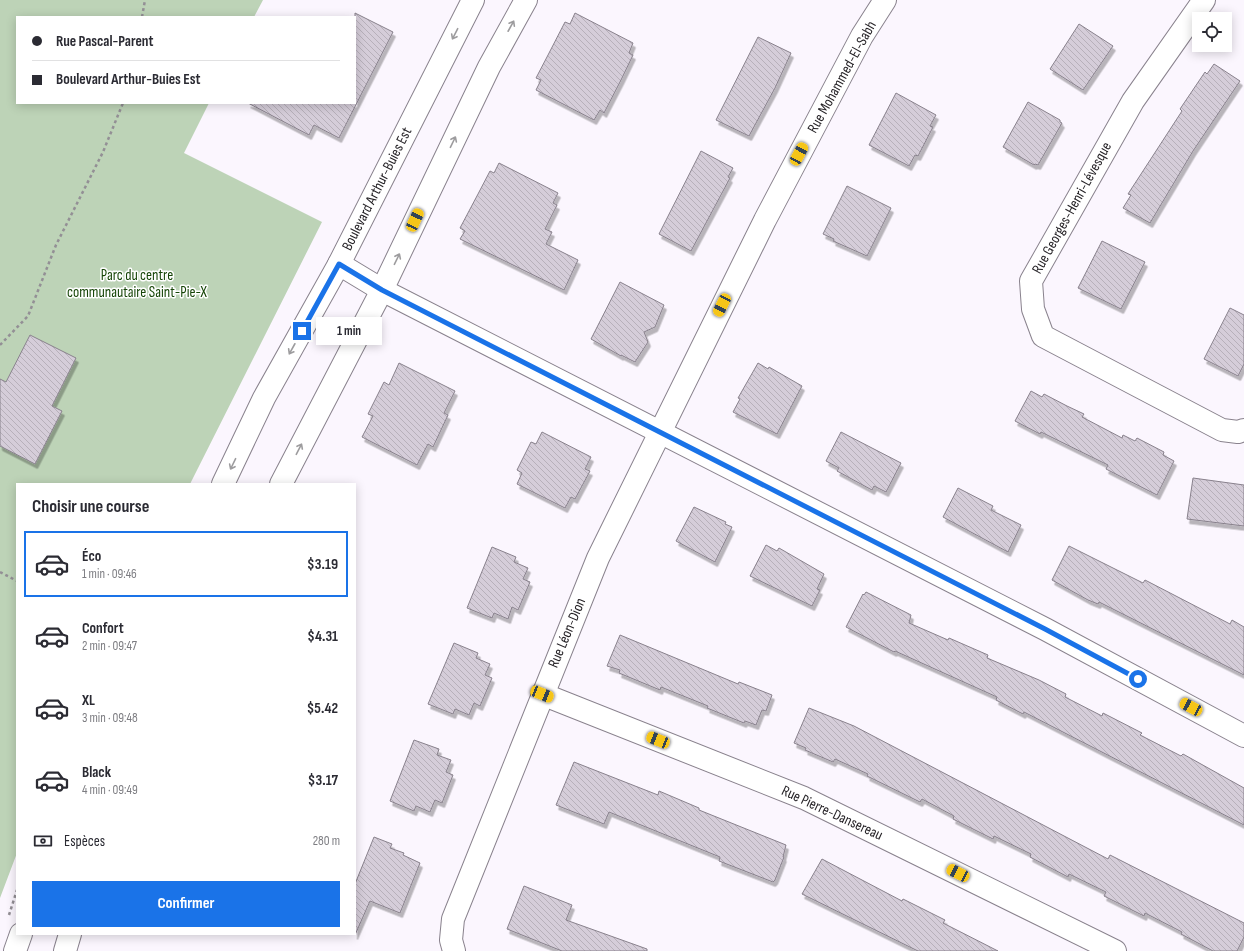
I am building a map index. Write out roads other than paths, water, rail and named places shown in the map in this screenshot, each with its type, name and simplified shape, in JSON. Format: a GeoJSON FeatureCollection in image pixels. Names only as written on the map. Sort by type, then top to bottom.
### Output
{"type":"FeatureCollection","features":[{"type":"Feature","properties":{"kind":"street","name":"Boulevard Arthur-Buies Est"},"geometry":{"type":"LineString","coordinates":[[223,483],[264,398],[339,264],[473,0]]}},
{"type":"Feature","properties":{"kind":"street"},"geometry":{"type":"LineString","coordinates":[[282,483],[382,290],[488,67],[526,0]]}},
{"type":"Feature","properties":{"kind":"street","name":"Rue Mohammed-El-Sabh"},"geometry":{"type":"LineString","coordinates":[[659,432],[765,220],[862,36],[885,0]]}},
{"type":"Feature","properties":{"kind":"street","name":"Rue Georges-Henri-Lévesque"},"geometry":{"type":"LineString","coordinates":[[1204,0],[1133,101],[1031,281],[1033,309],[1043,336],[1222,430],[1238,432],[1244,430]]}},
{"type":"Feature","properties":{"kind":"street"},"geometry":{"type":"LineString","coordinates":[[339,264],[382,290],[1045,629],[1244,736]]}},
{"type":"Feature","properties":{"kind":"street","name":"Rue Léon-Dion"},"geometry":{"type":"LineString","coordinates":[[454,951],[451,940],[452,919],[598,558],[659,432]]}},
{"type":"Feature","properties":{"kind":"street","name":"Rue Pierre-Dansereau"},"geometry":{"type":"LineString","coordinates":[[542,694],[804,798],[1114,951]]}},
{"type":"Feature","properties":{"kind":"street"},"geometry":{"type":"LineString","coordinates":[[15,951],[21,935]]}},
{"type":"Feature","properties":{"kind":"street"},"geometry":{"type":"LineString","coordinates":[[65,951],[70,935]]}},
{"type":"Feature","properties":{"kind":"park label","name":"Parc du centre communautaire Saint-Pie-X"},"geometry":{"type":"Point","coordinates":[137,284]}}]}
